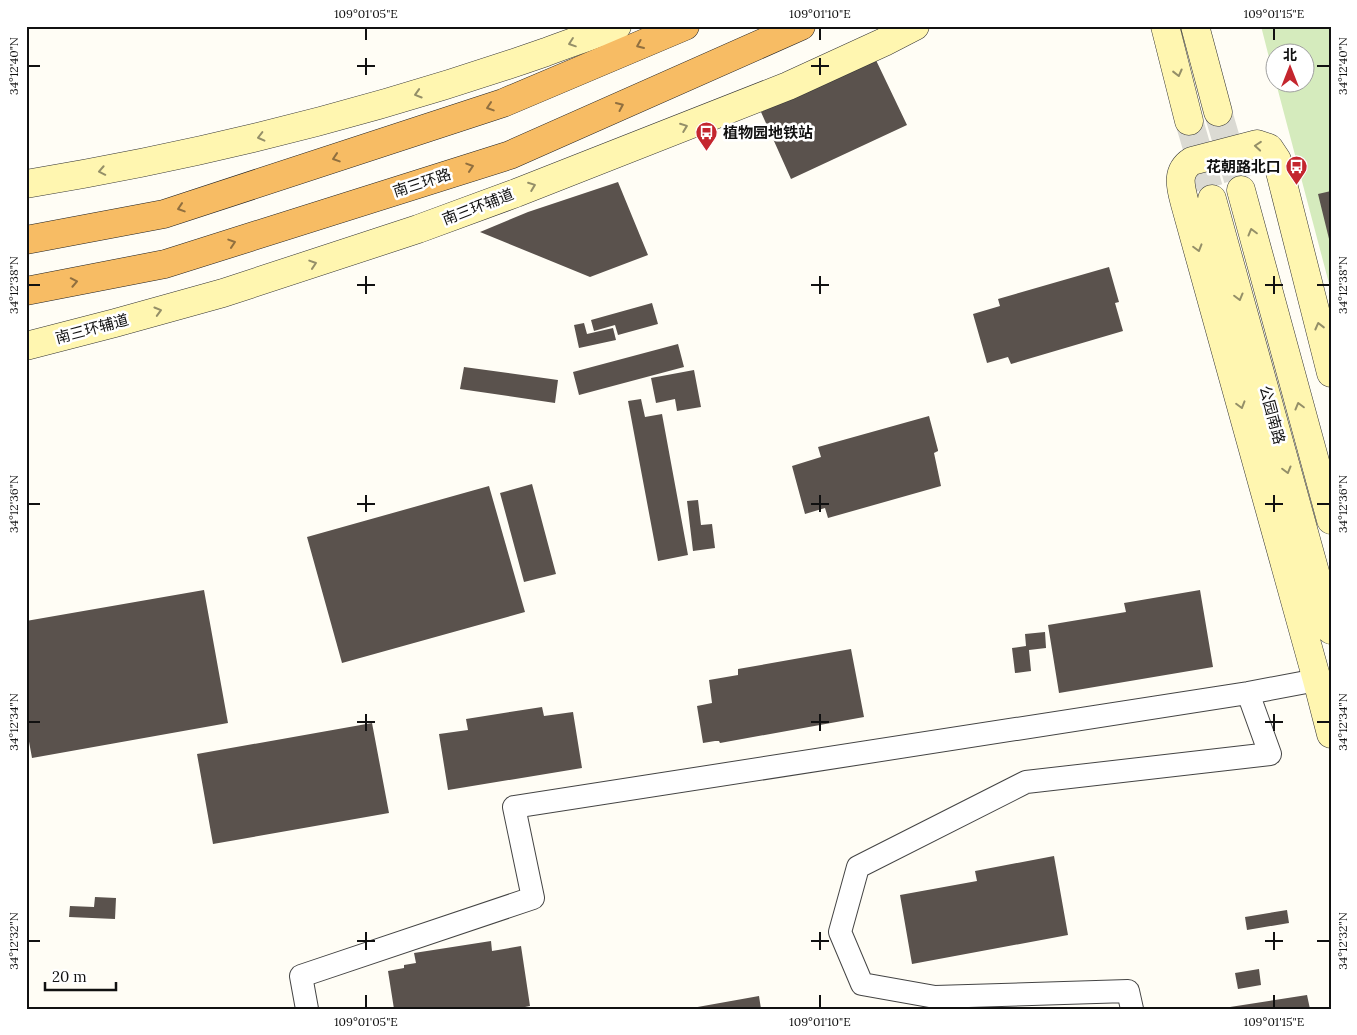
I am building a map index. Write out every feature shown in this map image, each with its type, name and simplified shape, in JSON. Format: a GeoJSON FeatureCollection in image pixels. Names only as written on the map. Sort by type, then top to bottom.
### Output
{"type":"FeatureCollection","features":[{"type":"Feature","properties":{"kind":"highway"},"geometry":{"type":"LineString","coordinates":[[26,240],[164,214],[503,104],[685,26]]}},
{"type":"Feature","properties":{"kind":"highway","name":"南三环路"},"geometry":{"type":"LineString","coordinates":[[26,292],[165,264],[510,155],[801,26]]}},
{"type":"Feature","properties":{"kind":"main road"},"geometry":{"type":"LineString","coordinates":[[26,184],[159,160],[351,113],[482,74],[618,26]]}},
{"type":"Feature","properties":{"kind":"main road","name":"南三环辅道"},"geometry":{"type":"LineString","coordinates":[[26,346],[116,324],[223,293],[418,229],[788,86],[915,26]]}},
{"type":"Feature","properties":{"kind":"main road"},"geometry":{"type":"LineString","coordinates":[[1165,26],[1189,121]]}},
{"type":"Feature","properties":{"kind":"main road"},"geometry":{"type":"LineString","coordinates":[[1195,26],[1218,112]]}},
{"type":"Feature","properties":{"kind":"main road"},"geometry":{"type":"LineString","coordinates":[[1331,373],[1274,153],[1263,145],[1252,145],[1192,160],[1186,164],[1180,178],[1181,186],[1318,680],[1331,734]]}},
{"type":"Feature","properties":{"kind":"main road","name":"公园南路"},"geometry":{"type":"LineString","coordinates":[[1241,190],[1331,520]]}},
{"type":"Feature","properties":{"kind":"main road","name":"公园南路"},"geometry":{"type":"LineString","coordinates":[[1212,199],[1331,630]]}},
{"type":"Feature","properties":{"kind":"street"},"geometry":{"type":"LineString","coordinates":[[307,1009],[301,976],[533,898],[514,807],[1248,693],[1318,680]]}},
{"type":"Feature","properties":{"kind":"street"},"geometry":{"type":"LineString","coordinates":[[1132,1009],[1128,991],[935,996],[862,984],[840,932],[858,867],[1026,782],[1270,754],[1248,693]]}},
{"type":"Feature","properties":{"kind":"green space"},"geometry":{"type":"Polygon","coordinates":[[[1261,26],[1331,26],[1331,291],[1278,92],[1314,92],[1314,42],[1265,42],[1261,26]]]}},
{"type":"Feature","properties":{"kind":"building"},"geometry":{"type":"Polygon","coordinates":[[[874,56],[907,125],[791,179],[761,112],[874,56]]]}},
{"type":"Feature","properties":{"kind":"building"},"geometry":{"type":"Polygon","coordinates":[[[618,182],[648,255],[590,277],[480,232],[528,212],[618,182]]]}},
{"type":"Feature","properties":{"kind":"building"},"geometry":{"type":"Polygon","coordinates":[[[1331,191],[1331,243],[1330,243],[1318,194],[1331,191]]]}},
{"type":"Feature","properties":{"kind":"building"},"geometry":{"type":"Polygon","coordinates":[[[1109,267],[1119,302],[1115,303],[1123,331],[1011,364],[1008,357],[987,363],[973,314],[1000,306],[998,299],[1109,267]]]}},
{"type":"Feature","properties":{"kind":"building"},"geometry":{"type":"Polygon","coordinates":[[[652,303],[658,324],[618,335],[615,325],[594,331],[591,320],[652,303]]]}},
{"type":"Feature","properties":{"kind":"building"},"geometry":{"type":"Polygon","coordinates":[[[584,323],[587,334],[613,328],[616,340],[579,348],[574,325],[584,323]]]}},
{"type":"Feature","properties":{"kind":"building"},"geometry":{"type":"Polygon","coordinates":[[[678,344],[684,367],[579,395],[573,372],[678,344]]]}},
{"type":"Feature","properties":{"kind":"building"},"geometry":{"type":"Polygon","coordinates":[[[464,367],[558,380],[555,403],[460,389],[464,367]]]}},
{"type":"Feature","properties":{"kind":"building"},"geometry":{"type":"Polygon","coordinates":[[[694,370],[701,407],[677,411],[675,399],[656,403],[651,378],[694,370]]]}},
{"type":"Feature","properties":{"kind":"building"},"geometry":{"type":"Polygon","coordinates":[[[641,399],[645,417],[662,414],[688,555],[658,561],[628,401],[641,399]]]}},
{"type":"Feature","properties":{"kind":"building"},"geometry":{"type":"Polygon","coordinates":[[[929,416],[938,450],[934,453],[941,486],[828,518],[825,508],[805,514],[792,466],[821,457],[818,447],[929,416]]]}},
{"type":"Feature","properties":{"kind":"building"},"geometry":{"type":"Polygon","coordinates":[[[532,484],[556,574],[524,582],[500,493],[532,484]]]}},
{"type":"Feature","properties":{"kind":"building"},"geometry":{"type":"Polygon","coordinates":[[[489,486],[525,612],[342,663],[307,537],[489,486]]]}},
{"type":"Feature","properties":{"kind":"building"},"geometry":{"type":"Polygon","coordinates":[[[698,500],[701,525],[712,524],[715,548],[693,551],[687,501],[698,500]]]}},
{"type":"Feature","properties":{"kind":"building"},"geometry":{"type":"Polygon","coordinates":[[[204,590],[228,723],[32,758],[26,725],[26,621],[204,590]]]}},
{"type":"Feature","properties":{"kind":"building"},"geometry":{"type":"Polygon","coordinates":[[[1200,590],[1213,667],[1059,693],[1048,625],[1126,612],[1124,603],[1200,590]]]}},
{"type":"Feature","properties":{"kind":"building"},"geometry":{"type":"Polygon","coordinates":[[[1045,632],[1046,648],[1029,650],[1031,671],[1015,673],[1012,648],[1026,646],[1025,634],[1045,632]]]}},
{"type":"Feature","properties":{"kind":"building"},"geometry":{"type":"Polygon","coordinates":[[[851,649],[864,717],[720,743],[715,741],[703,743],[697,706],[712,703],[709,680],[738,675],[738,669],[851,649]]]}},
{"type":"Feature","properties":{"kind":"building"},"geometry":{"type":"Polygon","coordinates":[[[542,707],[544,716],[573,712],[582,768],[448,790],[439,734],[468,730],[466,719],[542,707]]]}},
{"type":"Feature","properties":{"kind":"building"},"geometry":{"type":"Polygon","coordinates":[[[372,723],[389,813],[213,844],[197,754],[372,723]]]}},
{"type":"Feature","properties":{"kind":"building"},"geometry":{"type":"Polygon","coordinates":[[[1054,856],[1068,935],[912,964],[900,895],[977,881],[975,871],[1054,856]]]}},
{"type":"Feature","properties":{"kind":"building"},"geometry":{"type":"Polygon","coordinates":[[[95,897],[116,898],[115,919],[69,917],[70,906],[94,907],[95,897]]]}},
{"type":"Feature","properties":{"kind":"building"},"geometry":{"type":"Polygon","coordinates":[[[1287,910],[1289,923],[1247,930],[1245,917],[1287,910]]]}},
{"type":"Feature","properties":{"kind":"building"},"geometry":{"type":"Polygon","coordinates":[[[491,941],[492,951],[521,946],[530,1006],[515,1009],[394,1009],[388,971],[404,968],[404,965],[416,963],[414,953],[491,941]]]}},
{"type":"Feature","properties":{"kind":"building"},"geometry":{"type":"Polygon","coordinates":[[[1259,969],[1261,985],[1238,989],[1235,973],[1259,969]]]}},
{"type":"Feature","properties":{"kind":"building"},"geometry":{"type":"Polygon","coordinates":[[[1307,995],[1310,1009],[1230,1009],[1230,1007],[1307,995]]]}},
{"type":"Feature","properties":{"kind":"building"},"geometry":{"type":"Polygon","coordinates":[[[759,996],[761,1009],[692,1008],[759,996]]]}},
{"type":"Feature","properties":{"kind":"tunnel"},"geometry":{"type":"LineString","coordinates":[[1218,112],[1241,190]]}},
{"type":"Feature","properties":{"kind":"tunnel"},"geometry":{"type":"LineString","coordinates":[[1189,121],[1212,199]]}},
{"type":"Feature","properties":{"kind":"place","name":"植物园地铁站"},"geometry":{"type":"Point","coordinates":[707,152]}},
{"type":"Feature","properties":{"kind":"place","name":"花朝路北口"},"geometry":{"type":"Point","coordinates":[1297,186]}}]}
